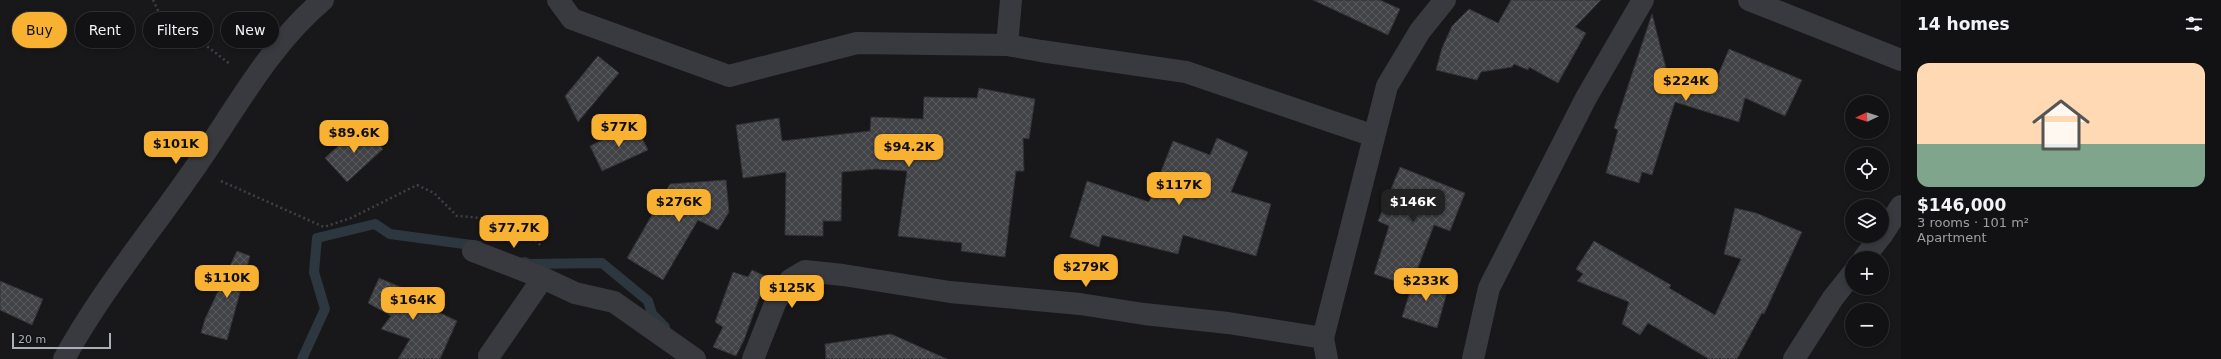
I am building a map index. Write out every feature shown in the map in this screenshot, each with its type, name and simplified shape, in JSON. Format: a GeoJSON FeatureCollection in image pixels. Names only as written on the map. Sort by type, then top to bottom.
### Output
{"type":"FeatureCollection","features":[{"type":"Feature","properties":{"kind":"street"},"geometry":{"type":"LineString","coordinates":[[64,359],[82,326],[197,164],[253,82],[301,18],[323,0]]}},
{"type":"Feature","properties":{"kind":"street"},"geometry":{"type":"LineString","coordinates":[[558,0],[572,19],[729,76],[857,44],[1007,44],[1041,52],[1186,72],[1374,136]]}},
{"type":"Feature","properties":{"kind":"street"},"geometry":{"type":"LineString","coordinates":[[1007,44],[1011,0]]}},
{"type":"Feature","properties":{"kind":"street"},"geometry":{"type":"LineString","coordinates":[[753,359],[776,302],[790,280],[805,271],[843,275],[950,292],[1080,304],[1144,314],[1228,323],[1325,349],[1387,86],[1420,31],[1445,0]]}},
{"type":"Feature","properties":{"kind":"street"},"geometry":{"type":"LineString","coordinates":[[1473,359],[1489,288],[1586,98],[1643,0]]}},
{"type":"Feature","properties":{"kind":"street"},"geometry":{"type":"LineString","coordinates":[[1749,0],[1901,60]]}},
{"type":"Feature","properties":{"kind":"street"},"geometry":{"type":"LineString","coordinates":[[1889,225],[1901,206]]}},
{"type":"Feature","properties":{"kind":"street"},"geometry":{"type":"LineString","coordinates":[[1870,251],[1876,243]]}},
{"type":"Feature","properties":{"kind":"street"},"geometry":{"type":"LineString","coordinates":[[472,251],[549,281],[575,293],[614,302],[695,359]]}},
{"type":"Feature","properties":{"kind":"street"},"geometry":{"type":"LineString","coordinates":[[489,356],[549,281]]}},
{"type":"Feature","properties":{"kind":"street"},"geometry":{"type":"LineString","coordinates":[[1794,359],[1833,298],[1845,283]]}},
{"type":"Feature","properties":{"kind":"path"},"geometry":{"type":"LineString","coordinates":[[153,0],[164,23],[195,37],[253,82]]}},
{"type":"Feature","properties":{"kind":"path"},"geometry":{"type":"LineString","coordinates":[[197,164],[219,180],[324,227],[351,218],[417,185],[434,193],[458,216],[484,218],[510,223],[539,243],[555,264],[549,281]]}},
{"type":"Feature","properties":{"kind":"building"},"geometry":{"type":"Polygon","coordinates":[[[1313,0],[1380,0],[1400,9],[1388,35],[1313,0]]]}},
{"type":"Feature","properties":{"kind":"building"},"geometry":{"type":"Polygon","coordinates":[[[1511,0],[1601,0],[1575,27],[1586,33],[1558,83],[1529,67],[1528,70],[1514,64],[1512,67],[1481,72],[1477,80],[1436,70],[1442,48],[1452,26],[1469,9],[1498,23],[1511,0]]]}},
{"type":"Feature","properties":{"kind":"building"},"geometry":{"type":"Polygon","coordinates":[[[1652,14],[1667,72],[1713,87],[1729,49],[1802,80],[1785,116],[1745,98],[1739,122],[1675,102],[1652,175],[1642,172],[1639,183],[1606,173],[1618,130],[1614,128],[1652,14]]]}},
{"type":"Feature","properties":{"kind":"building"},"geometry":{"type":"Polygon","coordinates":[[[598,56],[619,73],[578,122],[565,96],[598,56]]]}},
{"type":"Feature","properties":{"kind":"building"},"geometry":{"type":"Polygon","coordinates":[[[979,88],[1035,99],[1029,139],[1023,138],[1024,171],[1016,171],[1005,257],[961,251],[962,243],[898,236],[907,171],[876,169],[842,172],[841,221],[823,221],[823,236],[785,235],[786,172],[743,178],[736,125],[779,118],[782,141],[870,131],[871,117],[923,119],[924,97],[977,98],[979,88]]]}},
{"type":"Feature","properties":{"kind":"building"},"geometry":{"type":"Polygon","coordinates":[[[635,124],[648,150],[602,171],[590,146],[635,124]]]}},
{"type":"Feature","properties":{"kind":"building"},"geometry":{"type":"Polygon","coordinates":[[[361,125],[383,149],[347,182],[325,158],[361,125]]]}},
{"type":"Feature","properties":{"kind":"building"},"geometry":{"type":"Polygon","coordinates":[[[1217,138],[1248,152],[1231,192],[1271,204],[1256,256],[1183,235],[1178,254],[1102,235],[1099,247],[1070,237],[1087,181],[1149,202],[1173,141],[1210,155],[1217,138]]]}},
{"type":"Feature","properties":{"kind":"building"},"geometry":{"type":"Polygon","coordinates":[[[1400,167],[1465,193],[1450,231],[1434,225],[1411,286],[1374,274],[1389,226],[1378,221],[1400,167]]]}},
{"type":"Feature","properties":{"kind":"building"},"geometry":{"type":"Polygon","coordinates":[[[726,180],[729,212],[718,230],[698,220],[663,280],[627,258],[670,184],[726,180]]]}},
{"type":"Feature","properties":{"kind":"building"},"geometry":{"type":"Polygon","coordinates":[[[1735,208],[1756,213],[1802,232],[1764,314],[1762,313],[1737,359],[1709,359],[1648,323],[1640,335],[1622,324],[1629,302],[1577,281],[1583,274],[1576,269],[1594,241],[1671,285],[1669,288],[1715,315],[1741,259],[1724,254],[1735,208]]]}},
{"type":"Feature","properties":{"kind":"building"},"geometry":{"type":"Polygon","coordinates":[[[237,251],[250,256],[227,340],[201,333],[205,319],[237,251]]]}},
{"type":"Feature","properties":{"kind":"building"},"geometry":{"type":"Polygon","coordinates":[[[752,270],[767,277],[744,340],[736,356],[713,347],[723,327],[715,322],[733,272],[748,277],[752,270]]]}},
{"type":"Feature","properties":{"kind":"building"},"geometry":{"type":"Polygon","coordinates":[[[1415,276],[1449,285],[1437,328],[1402,317],[1415,276]]]}},
{"type":"Feature","properties":{"kind":"building"},"geometry":{"type":"Polygon","coordinates":[[[379,278],[434,301],[430,308],[457,321],[440,359],[398,359],[410,339],[381,329],[391,316],[368,303],[379,278]]]}},
{"type":"Feature","properties":{"kind":"building"},"geometry":{"type":"Polygon","coordinates":[[[0,281],[43,299],[32,325],[0,310],[0,281]]]}},
{"type":"Feature","properties":{"kind":"building"},"geometry":{"type":"Polygon","coordinates":[[[891,334],[947,359],[826,359],[825,344],[891,334]]]}},
{"type":"Feature","properties":{"kind":"waterway"},"geometry":{"type":"LineString","coordinates":[[302,359],[325,309],[314,272],[317,238],[375,224],[390,234],[479,246]]}},
{"type":"Feature","properties":{"kind":"waterway"},"geometry":{"type":"LineString","coordinates":[[524,262],[529,264],[602,263],[648,301],[652,314],[665,327]]}}]}
